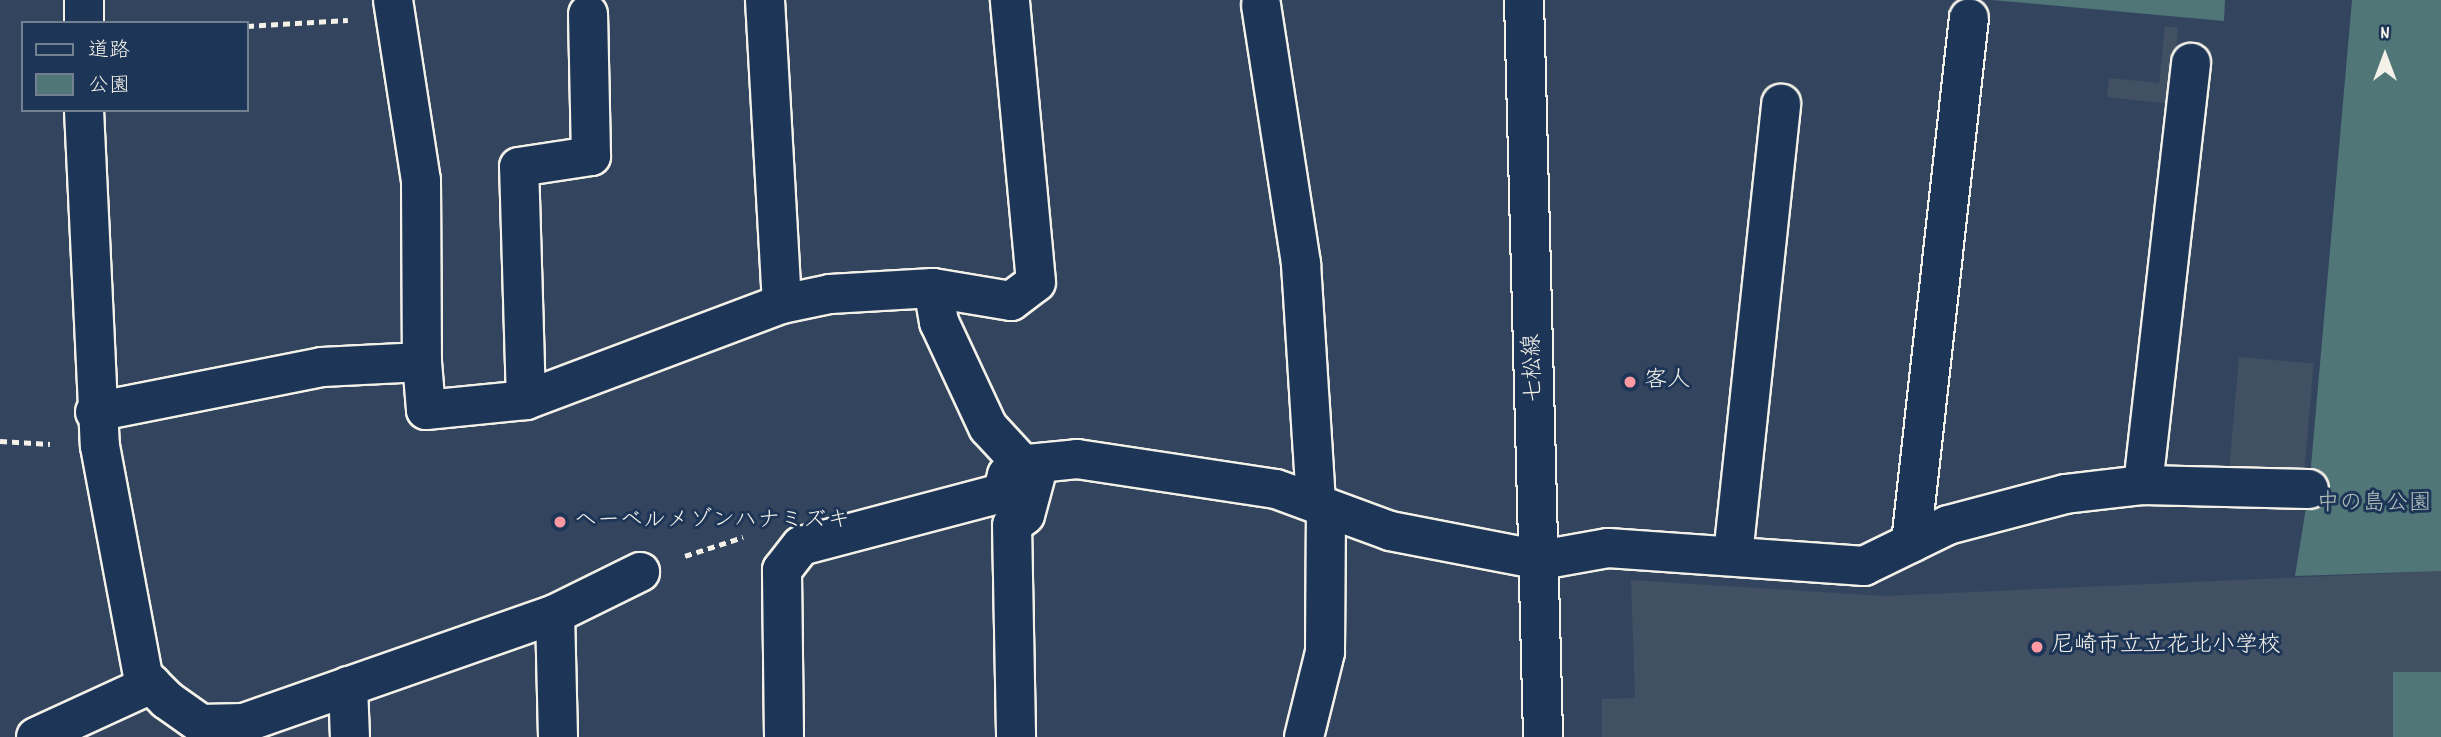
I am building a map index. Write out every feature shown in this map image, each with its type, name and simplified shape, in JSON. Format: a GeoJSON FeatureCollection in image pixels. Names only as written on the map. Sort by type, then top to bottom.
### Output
{"type":"FeatureCollection","features":[{"type":"Feature","properties":{"kind":"street"},"geometry":{"type":"LineString","coordinates":[[84,0],[84,21]]}},
{"type":"Feature","properties":{"kind":"street"},"geometry":{"type":"LineString","coordinates":[[765,0],[782,304]]}},
{"type":"Feature","properties":{"kind":"street"},"geometry":{"type":"LineString","coordinates":[[394,9],[421,180],[422,362],[426,410],[526,400],[782,304],[830,294],[933,288],[1012,301],[1036,282],[1010,0]]}},
{"type":"Feature","properties":{"kind":"street","name":"七松線"},"geometry":{"type":"LineString","coordinates":[[1524,0],[1541,560],[1543,737]]}},
{"type":"Feature","properties":{"kind":"street"},"geometry":{"type":"LineString","coordinates":[[1261,5],[1301,264],[1321,506],[1325,652],[1304,737]]}},
{"type":"Feature","properties":{"kind":"street"},"geometry":{"type":"LineString","coordinates":[[526,400],[519,167],[591,156],[588,14]]}},
{"type":"Feature","properties":{"kind":"street"},"geometry":{"type":"LineString","coordinates":[[1911,542],[1969,19]]}},
{"type":"Feature","properties":{"kind":"street"},"geometry":{"type":"LineString","coordinates":[[2143,485],[2192,62]]}},
{"type":"Feature","properties":{"kind":"street"},"geometry":{"type":"LineString","coordinates":[[1733,555],[1781,104]]}},
{"type":"Feature","properties":{"kind":"street"},"geometry":{"type":"LineString","coordinates":[[84,112],[95,412],[143,676],[151,684],[201,724],[214,727],[244,723],[555,614],[640,572]]}},
{"type":"Feature","properties":{"kind":"street"},"geometry":{"type":"LineString","coordinates":[[933,288],[939,322],[988,427],[1028,464],[1035,478],[1025,515],[1012,525],[1016,737]]}},
{"type":"Feature","properties":{"kind":"street"},"geometry":{"type":"LineString","coordinates":[[95,412],[322,367],[422,362]]}},
{"type":"Feature","properties":{"kind":"street"},"geometry":{"type":"LineString","coordinates":[[784,737],[782,570],[801,546],[1002,493],[1007,475],[1028,464],[1077,459],[1276,489],[1390,531],[1541,560],[1608,548],[1864,566],[1948,525],[2064,494],[2143,485],[2309,489]]}},
{"type":"Feature","properties":{"kind":"street"},"geometry":{"type":"LineString","coordinates":[[555,614],[558,737]]}},
{"type":"Feature","properties":{"kind":"street"},"geometry":{"type":"LineString","coordinates":[[52,733],[151,684]]}},
{"type":"Feature","properties":{"kind":"street"},"geometry":{"type":"LineString","coordinates":[[348,686],[350,737]]}},
{"type":"Feature","properties":{"kind":"path"},"geometry":{"type":"LineString","coordinates":[[248,26],[394,9]]}},
{"type":"Feature","properties":{"kind":"shaded area"},"geometry":{"type":"Polygon","coordinates":[[[2165,26],[2178,28],[2171,104],[2107,97],[2109,78],[2159,83],[2165,26]]]}},
{"type":"Feature","properties":{"kind":"shaded area"},"geometry":{"type":"Polygon","coordinates":[[[2239,357],[2314,364],[2304,478],[2229,472],[2239,357]]]}},
{"type":"Feature","properties":{"kind":"shaded area","name":"尼崎市立立花北小学校"},"geometry":{"type":"Polygon","coordinates":[[[2441,571],[2441,737],[1602,737],[1602,699],[1635,698],[1631,580],[1884,596],[2441,571]]]}},
{"type":"Feature","properties":{"kind":"green space"},"geometry":{"type":"Polygon","coordinates":[[[1992,0],[2225,0],[2224,21],[1992,0]]]}},
{"type":"Feature","properties":{"kind":"green space","name":"中の島公園"},"geometry":{"type":"Polygon","coordinates":[[[2352,0],[2441,0],[2441,571],[2295,576],[2309,489],[2352,0]]]}},
{"type":"Feature","properties":{"kind":"green space"},"geometry":{"type":"Polygon","coordinates":[[[2393,672],[2441,672],[2441,737],[2393,737],[2393,672]]]}},
{"type":"Feature","properties":{"kind":"place","name":"客人"},"geometry":{"type":"Point","coordinates":[1630,382]}},
{"type":"Feature","properties":{"kind":"place","name":"ヘーベルメゾンハナミズキ"},"geometry":{"type":"Point","coordinates":[560,522]}},
{"type":"Feature","properties":{"kind":"place","name":"尼崎市立立花北小学校"},"geometry":{"type":"Point","coordinates":[2037,647]}}]}
